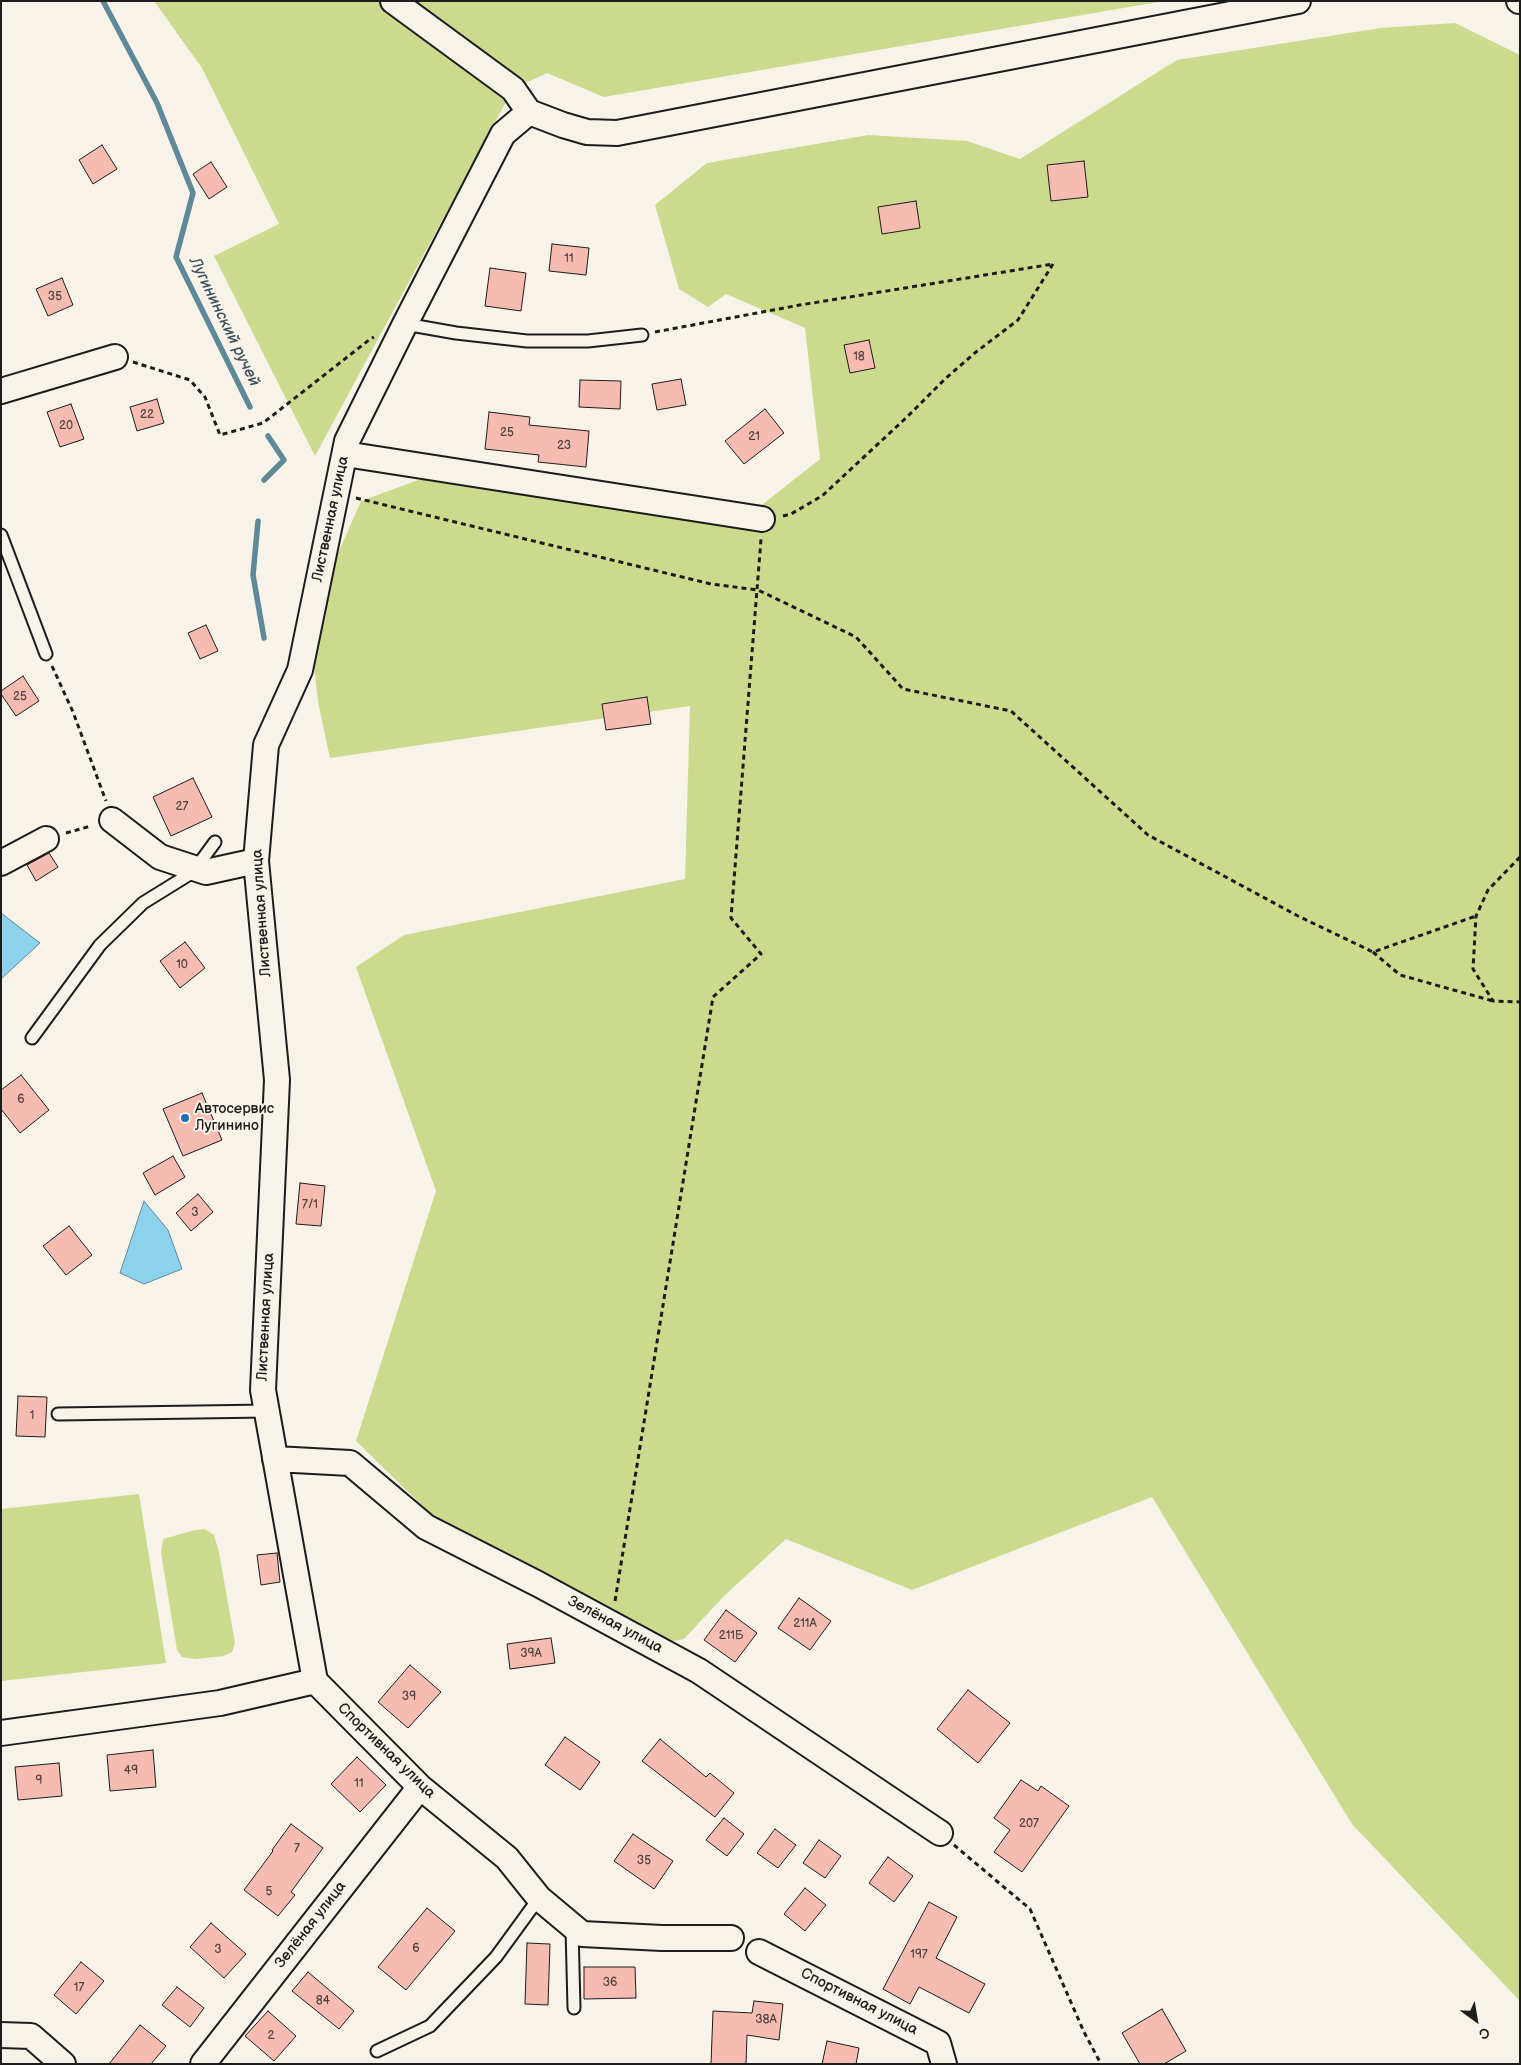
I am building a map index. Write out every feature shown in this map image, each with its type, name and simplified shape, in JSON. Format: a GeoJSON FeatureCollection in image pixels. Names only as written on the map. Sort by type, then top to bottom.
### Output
{"type":"FeatureCollection","features":[{"type":"Feature","properties":{"kind":"street"},"geometry":{"type":"LineString","coordinates":[[393,1],[513,89],[529,112],[587,132],[617,133],[1298,1]]}},
{"type":"Feature","properties":{"kind":"street","name":"Лиственная улица"},"geometry":{"type":"LineString","coordinates":[[315,1681],[275,1459],[271,1424],[263,1390],[277,1080],[256,861],[266,744],[300,670],[347,442],[405,324],[503,134],[529,112]]}},
{"type":"Feature","properties":{"kind":"street"},"geometry":{"type":"LineString","coordinates":[[1,391],[115,357]]}},
{"type":"Feature","properties":{"kind":"street"},"geometry":{"type":"LineString","coordinates":[[344,454],[762,519]]}},
{"type":"Feature","properties":{"kind":"street"},"geometry":{"type":"LineString","coordinates":[[112,820],[160,857],[206,872],[256,861]]}},
{"type":"Feature","properties":{"kind":"street"},"geometry":{"type":"LineString","coordinates":[[1,863],[46,838]]}},
{"type":"Feature","properties":{"kind":"street","name":"Зелёная улица"},"geometry":{"type":"LineString","coordinates":[[275,1459],[350,1463],[426,1527],[698,1671],[940,1833]]}},
{"type":"Feature","properties":{"kind":"street"},"geometry":{"type":"LineString","coordinates":[[1,1733],[220,1703],[315,1681]]}},
{"type":"Feature","properties":{"kind":"street","name":"Спортивная улица"},"geometry":{"type":"LineString","coordinates":[[315,1681],[420,1787],[507,1858],[539,1898],[582,1934],[662,1938],[731,1938]]}},
{"type":"Feature","properties":{"kind":"street","name":"Зелёная улица"},"geometry":{"type":"LineString","coordinates":[[203,2064],[420,1787]]}},
{"type":"Feature","properties":{"kind":"street","name":"Спортивная улица"},"geometry":{"type":"LineString","coordinates":[[759,1952],[938,2043],[944,2064]]}},
{"type":"Feature","properties":{"kind":"street"},"geometry":{"type":"LineString","coordinates":[[1,2036],[31,2036],[63,2064]]}},
{"type":"Feature","properties":{"kind":"lane"},"geometry":{"type":"LineString","coordinates":[[405,324],[456,333],[527,341],[588,342],[642,335]]}},
{"type":"Feature","properties":{"kind":"lane"},"geometry":{"type":"LineString","coordinates":[[1,535],[46,654]]}},
{"type":"Feature","properties":{"kind":"lane"},"geometry":{"type":"LineString","coordinates":[[32,1038],[100,945],[143,903],[193,872],[214,842]]}},
{"type":"Feature","properties":{"kind":"lane"},"geometry":{"type":"LineString","coordinates":[[58,1414],[271,1424]]}},
{"type":"Feature","properties":{"kind":"lane"},"geometry":{"type":"LineString","coordinates":[[377,2051],[430,2026],[496,1957],[539,1898]]}},
{"type":"Feature","properties":{"kind":"lane"},"geometry":{"type":"LineString","coordinates":[[572,1926],[574,2008]]}},
{"type":"Feature","properties":{"kind":"path"},"geometry":{"type":"LineString","coordinates":[[612,1624],[713,997],[762,954],[731,918],[758,590],[762,519],[791,514],[822,496],[946,378],[1018,320],[1053,264],[800,305],[642,335]]}},
{"type":"Feature","properties":{"kind":"path"},"geometry":{"type":"LineString","coordinates":[[115,357],[190,380],[205,397],[220,436],[263,422],[369,340],[405,324]]}},
{"type":"Feature","properties":{"kind":"path"},"geometry":{"type":"LineString","coordinates":[[336,493],[711,584],[758,590],[856,637],[903,689],[1011,711],[1148,835],[1298,916],[1373,952],[1400,975],[1493,1001],[1520,1002]]}},
{"type":"Feature","properties":{"kind":"path"},"geometry":{"type":"LineString","coordinates":[[46,654],[73,712],[112,820],[46,838]]}},
{"type":"Feature","properties":{"kind":"path"},"geometry":{"type":"LineString","coordinates":[[1493,1001],[1473,969],[1476,916],[1488,890],[1520,858]]}},
{"type":"Feature","properties":{"kind":"path"},"geometry":{"type":"LineString","coordinates":[[1373,952],[1476,916]]}},
{"type":"Feature","properties":{"kind":"path"},"geometry":{"type":"LineString","coordinates":[[940,1833],[1030,1909],[1084,2032],[1101,2064]]}},
{"type":"Feature","properties":{"kind":"green space"},"geometry":{"type":"Polygon","coordinates":[[[154,1],[1164,1],[604,97],[547,73],[513,89],[315,456],[214,256],[279,224],[202,68],[154,1]]]}},
{"type":"Feature","properties":{"kind":"green space"},"geometry":{"type":"Polygon","coordinates":[[[1455,23],[1520,55],[1520,2001],[1352,1824],[1152,1497],[912,1590],[786,1539],[725,1595],[684,1639],[643,1647],[591,1607],[515,1559],[435,1518],[356,1441],[436,1191],[356,967],[404,935],[685,879],[690,706],[330,758],[318,702],[309,620],[361,501],[432,475],[739,523],[820,459],[805,328],[726,294],[708,307],[679,289],[655,205],[707,163],[868,135],[967,141],[1020,159],[1177,60],[1381,28],[1455,23]]]}},
{"type":"Feature","properties":{"kind":"green space"},"geometry":{"type":"Polygon","coordinates":[[[139,1494],[166,1663],[1,1681],[1,1509],[139,1494]]]}},
{"type":"Feature","properties":{"kind":"green space"},"geometry":{"type":"Polygon","coordinates":[[[205,1529],[214,1535],[219,1552],[235,1643],[232,1652],[224,1656],[195,1659],[182,1657],[177,1650],[161,1553],[163,1539],[205,1529]]]}},
{"type":"Feature","properties":{"kind":"water"},"geometry":{"type":"Polygon","coordinates":[[[1,913],[40,943],[1,979],[1,913]]]}},
{"type":"Feature","properties":{"kind":"water"},"geometry":{"type":"Polygon","coordinates":[[[144,1201],[168,1230],[182,1269],[144,1284],[120,1273],[144,1201]]]}},
{"type":"Feature","properties":{"kind":"building"},"geometry":{"type":"Polygon","coordinates":[[[102,145],[117,169],[93,184],[79,160],[102,145]]]}},
{"type":"Feature","properties":{"kind":"building"},"geometry":{"type":"Polygon","coordinates":[[[1084,161],[1088,197],[1051,201],[1047,165],[1084,161]]]}},
{"type":"Feature","properties":{"kind":"building"},"geometry":{"type":"Polygon","coordinates":[[[211,162],[227,187],[209,199],[193,174],[211,162]]]}},
{"type":"Feature","properties":{"kind":"building"},"geometry":{"type":"Polygon","coordinates":[[[916,201],[920,228],[882,234],[878,207],[916,201]]]}},
{"type":"Feature","properties":{"kind":"building"},"geometry":{"type":"Polygon","coordinates":[[[552,244],[589,248],[586,275],[549,271],[552,244]]]}},
{"type":"Feature","properties":{"kind":"building"},"geometry":{"type":"Polygon","coordinates":[[[490,268],[526,273],[521,311],[485,306],[490,268]]]}},
{"type":"Feature","properties":{"kind":"building"},"geometry":{"type":"Polygon","coordinates":[[[62,278],[73,305],[48,316],[36,289],[62,278]]]}},
{"type":"Feature","properties":{"kind":"building"},"geometry":{"type":"Polygon","coordinates":[[[869,340],[875,368],[850,373],[844,345],[869,340]]]}},
{"type":"Feature","properties":{"kind":"building"},"geometry":{"type":"Polygon","coordinates":[[[681,379],[686,405],[657,410],[652,384],[681,379]]]}},
{"type":"Feature","properties":{"kind":"building"},"geometry":{"type":"Polygon","coordinates":[[[580,380],[621,381],[620,409],[579,407],[580,380]]]}},
{"type":"Feature","properties":{"kind":"building"},"geometry":{"type":"Polygon","coordinates":[[[157,399],[164,423],[137,431],[130,407],[157,399]]]}},
{"type":"Feature","properties":{"kind":"building"},"geometry":{"type":"Polygon","coordinates":[[[71,404],[84,439],[60,447],[47,412],[71,404]]]}},
{"type":"Feature","properties":{"kind":"building"},"geometry":{"type":"Polygon","coordinates":[[[765,409],[784,433],[744,464],[725,441],[765,409]]]}},
{"type":"Feature","properties":{"kind":"building"},"geometry":{"type":"Polygon","coordinates":[[[489,412],[530,417],[529,425],[589,431],[586,467],[538,462],[539,455],[485,449],[489,412]]]}},
{"type":"Feature","properties":{"kind":"building"},"geometry":{"type":"Polygon","coordinates":[[[206,625],[218,651],[200,659],[188,633],[206,625]]]}},
{"type":"Feature","properties":{"kind":"building"},"geometry":{"type":"Polygon","coordinates":[[[23,676],[39,701],[16,716],[1,694],[1,691],[23,676]]]}},
{"type":"Feature","properties":{"kind":"building"},"geometry":{"type":"Polygon","coordinates":[[[647,697],[651,724],[606,730],[602,704],[647,697]]]}},
{"type":"Feature","properties":{"kind":"building"},"geometry":{"type":"Polygon","coordinates":[[[193,778],[212,817],[171,836],[153,797],[193,778]]]}},
{"type":"Feature","properties":{"kind":"building"},"geometry":{"type":"Polygon","coordinates":[[[49,853],[58,867],[36,881],[27,865],[49,853]]]}},
{"type":"Feature","properties":{"kind":"building"},"geometry":{"type":"Polygon","coordinates":[[[185,942],[205,968],[180,988],[160,961],[185,942]]]}},
{"type":"Feature","properties":{"kind":"building"},"geometry":{"type":"Polygon","coordinates":[[[21,1075],[49,1110],[20,1133],[1,1109],[1,1090],[21,1075]]]}},
{"type":"Feature","properties":{"kind":"building"},"geometry":{"type":"Polygon","coordinates":[[[202,1093],[222,1140],[183,1156],[163,1109],[202,1093]]]}},
{"type":"Feature","properties":{"kind":"building"},"geometry":{"type":"Polygon","coordinates":[[[173,1156],[185,1177],[155,1195],[143,1173],[173,1156]]]}},
{"type":"Feature","properties":{"kind":"building"},"geometry":{"type":"Polygon","coordinates":[[[300,1183],[325,1186],[321,1226],[296,1224],[300,1183]]]}},
{"type":"Feature","properties":{"kind":"building"},"geometry":{"type":"Polygon","coordinates":[[[198,1194],[213,1212],[191,1231],[176,1213],[198,1194]]]}},
{"type":"Feature","properties":{"kind":"building"},"geometry":{"type":"Polygon","coordinates":[[[69,1226],[92,1255],[66,1275],[43,1246],[69,1226]]]}},
{"type":"Feature","properties":{"kind":"building"},"geometry":{"type":"Polygon","coordinates":[[[18,1396],[47,1397],[45,1437],[16,1436],[18,1396]]]}},
{"type":"Feature","properties":{"kind":"building"},"geometry":{"type":"Polygon","coordinates":[[[277,1553],[280,1582],[261,1585],[257,1555],[277,1553]]]}},
{"type":"Feature","properties":{"kind":"building"},"geometry":{"type":"Polygon","coordinates":[[[799,1598],[831,1621],[810,1650],[778,1628],[799,1598]]]}},
{"type":"Feature","properties":{"kind":"building"},"geometry":{"type":"Polygon","coordinates":[[[726,1610],[757,1633],[735,1662],[704,1640],[726,1610]]]}},
{"type":"Feature","properties":{"kind":"building"},"geometry":{"type":"Polygon","coordinates":[[[551,1638],[555,1663],[510,1669],[507,1644],[551,1638]]]}},
{"type":"Feature","properties":{"kind":"building"},"geometry":{"type":"Polygon","coordinates":[[[410,1665],[441,1692],[408,1728],[378,1702],[410,1665]]]}},
{"type":"Feature","properties":{"kind":"building"},"geometry":{"type":"Polygon","coordinates":[[[968,1690],[1010,1723],[978,1763],[937,1729],[968,1690]]]}},
{"type":"Feature","properties":{"kind":"building"},"geometry":{"type":"Polygon","coordinates":[[[565,1737],[600,1762],[580,1790],[545,1765],[565,1737]]]}},
{"type":"Feature","properties":{"kind":"building"},"geometry":{"type":"Polygon","coordinates":[[[660,1739],[706,1777],[710,1773],[734,1793],[715,1817],[642,1761],[660,1739]]]}},
{"type":"Feature","properties":{"kind":"building"},"geometry":{"type":"Polygon","coordinates":[[[153,1750],[156,1787],[110,1791],[107,1755],[153,1750]]]}},
{"type":"Feature","properties":{"kind":"building"},"geometry":{"type":"Polygon","coordinates":[[[357,1757],[386,1785],[360,1812],[331,1784],[357,1757]]]}},
{"type":"Feature","properties":{"kind":"building"},"geometry":{"type":"Polygon","coordinates":[[[59,1763],[62,1796],[18,1800],[15,1767],[59,1763]]]}},
{"type":"Feature","properties":{"kind":"building"},"geometry":{"type":"Polygon","coordinates":[[[1021,1780],[1038,1791],[1041,1786],[1069,1806],[1022,1872],[994,1852],[1010,1830],[994,1818],[1021,1780]]]}},
{"type":"Feature","properties":{"kind":"building"},"geometry":{"type":"Polygon","coordinates":[[[724,1818],[744,1834],[727,1856],[706,1840],[724,1818]]]}},
{"type":"Feature","properties":{"kind":"building"},"geometry":{"type":"Polygon","coordinates":[[[291,1824],[323,1848],[291,1892],[295,1895],[278,1916],[244,1890],[291,1824]]]}},
{"type":"Feature","properties":{"kind":"building"},"geometry":{"type":"Polygon","coordinates":[[[775,1829],[796,1845],[778,1868],[757,1853],[775,1829]]]}},
{"type":"Feature","properties":{"kind":"building"},"geometry":{"type":"Polygon","coordinates":[[[633,1834],[673,1861],[654,1889],[614,1861],[633,1834]]]}},
{"type":"Feature","properties":{"kind":"building"},"geometry":{"type":"Polygon","coordinates":[[[819,1840],[841,1856],[825,1878],[803,1863],[819,1840]]]}},
{"type":"Feature","properties":{"kind":"building"},"geometry":{"type":"Polygon","coordinates":[[[888,1857],[913,1876],[894,1902],[869,1883],[888,1857]]]}},
{"type":"Feature","properties":{"kind":"building"},"geometry":{"type":"Polygon","coordinates":[[[805,1888],[826,1905],[805,1931],[784,1914],[805,1888]]]}},
{"type":"Feature","properties":{"kind":"building"},"geometry":{"type":"Polygon","coordinates":[[[929,1902],[957,1917],[936,1958],[985,1984],[969,2013],[919,1987],[910,2004],[883,1989],[929,1902]]]}},
{"type":"Feature","properties":{"kind":"building"},"geometry":{"type":"Polygon","coordinates":[[[427,1908],[455,1931],[406,1990],[378,1967],[427,1908]]]}},
{"type":"Feature","properties":{"kind":"building"},"geometry":{"type":"Polygon","coordinates":[[[211,1923],[246,1954],[224,1978],[190,1947],[211,1923]]]}},
{"type":"Feature","properties":{"kind":"building"},"geometry":{"type":"Polygon","coordinates":[[[527,1943],[550,1944],[548,2005],[525,2004],[527,1943]]]}},
{"type":"Feature","properties":{"kind":"building"},"geometry":{"type":"Polygon","coordinates":[[[81,1962],[104,1981],[76,2014],[54,1995],[81,1962]]]}},
{"type":"Feature","properties":{"kind":"building"},"geometry":{"type":"Polygon","coordinates":[[[584,1967],[635,1967],[636,1998],[584,1999],[584,1967]]]}},
{"type":"Feature","properties":{"kind":"building"},"geometry":{"type":"Polygon","coordinates":[[[308,1972],[354,2011],[339,2029],[292,1991],[308,1972]]]}},
{"type":"Feature","properties":{"kind":"building"},"geometry":{"type":"Polygon","coordinates":[[[177,1987],[204,2008],[190,2027],[162,2005],[177,1987]]]}},
{"type":"Feature","properties":{"kind":"building"},"geometry":{"type":"Polygon","coordinates":[[[754,2001],[783,2004],[779,2040],[747,2035],[746,2064],[711,2064],[713,2011],[752,2013],[754,2001]]]}},
{"type":"Feature","properties":{"kind":"building"},"geometry":{"type":"Polygon","coordinates":[[[1162,2009],[1186,2051],[1164,2064],[1140,2064],[1122,2033],[1162,2009]]]}},
{"type":"Feature","properties":{"kind":"building"},"geometry":{"type":"Polygon","coordinates":[[[268,2011],[296,2036],[274,2061],[245,2036],[268,2011]]]}},
{"type":"Feature","properties":{"kind":"building"},"geometry":{"type":"Polygon","coordinates":[[[140,2025],[166,2046],[151,2064],[109,2064],[140,2025]]]}},
{"type":"Feature","properties":{"kind":"building"},"geometry":{"type":"Polygon","coordinates":[[[827,2041],[859,2048],[856,2064],[822,2064],[827,2041]]]}},
{"type":"Feature","properties":{"kind":"waterway","name":"Лугининский ручей"},"geometry":{"type":"LineString","coordinates":[[103,1],[157,103],[193,193],[176,257],[250,407]]}},
{"type":"Feature","properties":{"kind":"waterway","name":"Лугининский ручей"},"geometry":{"type":"LineString","coordinates":[[264,480],[284,460],[268,436]]}},
{"type":"Feature","properties":{"kind":"waterway","name":"Лугининский ручей"},"geometry":{"type":"LineString","coordinates":[[258,521],[253,575],[264,638]]}},
{"type":"Feature","properties":{"kind":"place","name":"Автосервис Лугинино"},"geometry":{"type":"Point","coordinates":[185,1118]}}]}
